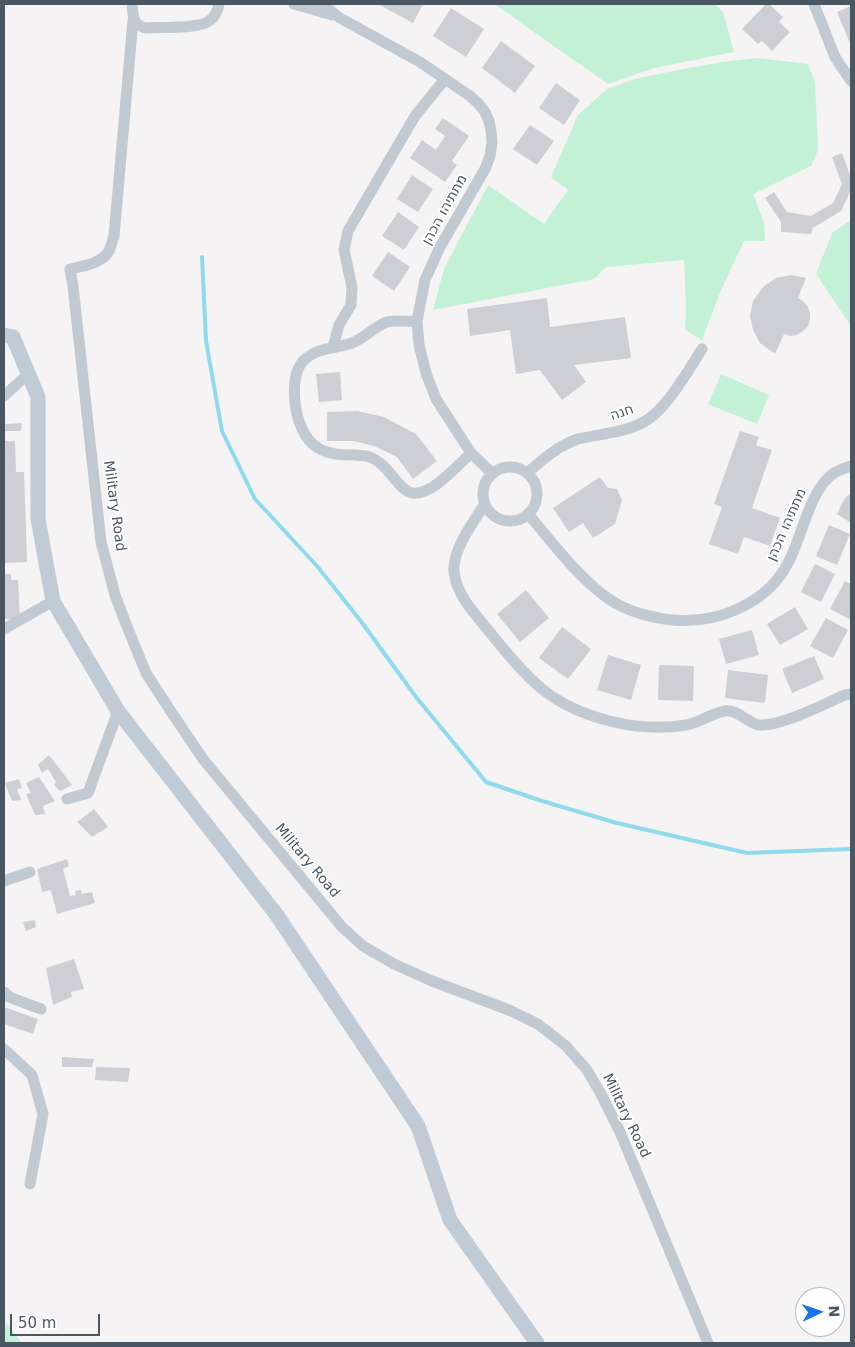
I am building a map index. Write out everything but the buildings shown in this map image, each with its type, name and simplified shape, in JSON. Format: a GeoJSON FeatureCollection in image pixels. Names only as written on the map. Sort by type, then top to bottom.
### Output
{"type":"FeatureCollection","features":[{"type":"Feature","properties":{"kind":"street"},"geometry":{"type":"LineString","coordinates":[[132,4],[133,20],[139,27],[146,28],[198,25],[209,21],[217,12],[220,4]]}},
{"type":"Feature","properties":{"kind":"street","name":"מתתיהו הכהן"},"geometry":{"type":"LineString","coordinates":[[294,4],[340,18]]}},
{"type":"Feature","properties":{"kind":"street","name":"מתתיהו הכהן"},"geometry":{"type":"LineString","coordinates":[[322,4],[340,18],[420,62],[470,96],[478,103],[489,121],[492,142],[490,156],[485,169],[440,247],[426,280],[417,321],[419,345],[426,373],[436,399],[470,453],[492,473]]}},
{"type":"Feature","properties":{"kind":"street"},"geometry":{"type":"LineString","coordinates":[[814,4],[835,58],[851,80]]}},
{"type":"Feature","properties":{"kind":"street","name":"Military Road"},"geometry":{"type":"LineString","coordinates":[[133,20],[114,236],[109,251],[103,258],[94,263],[70,270],[101,542],[115,595],[146,672],[203,759],[337,920],[363,946],[394,964],[432,981],[509,1010],[538,1024],[566,1046],[587,1070],[620,1132],[708,1343]]}},
{"type":"Feature","properties":{"kind":"street"},"geometry":{"type":"LineString","coordinates":[[333,347],[340,325],[351,305],[352,287],[344,250],[348,231],[415,116],[445,79]]}},
{"type":"Feature","properties":{"kind":"street"},"geometry":{"type":"LineString","coordinates":[[417,321],[388,322],[354,342],[310,355],[303,361],[297,369],[294,398],[302,429],[308,440],[330,454],[368,456],[378,462],[409,492],[420,493],[439,482],[470,453]]}},
{"type":"Feature","properties":{"kind":"street"},"geometry":{"type":"LineString","coordinates":[[7,333],[38,397],[38,519],[53,601],[118,711],[276,914],[418,1126],[450,1220],[538,1343]]}},
{"type":"Feature","properties":{"kind":"street","name":"חנה"},"geometry":{"type":"LineString","coordinates":[[527,473],[550,454],[577,440],[629,429],[643,423],[669,398],[702,349]]}},
{"type":"Feature","properties":{"kind":"street"},"geometry":{"type":"LineString","coordinates":[[4,396],[28,374]]}},
{"type":"Feature","properties":{"kind":"street","name":"מתתיהו הכהן"},"geometry":{"type":"LineString","coordinates":[[528,514],[584,578],[616,604],[632,612],[673,620],[695,620],[716,617],[734,612],[752,602],[778,580],[788,564],[816,495],[833,474],[851,466]]}},
{"type":"Feature","properties":{"kind":"street"},"geometry":{"type":"LineString","coordinates":[[509,467],[514,467],[527,473],[536,487],[537,497],[534,506],[528,514],[518,520],[509,521],[496,517],[485,504],[483,493],[487,480],[492,473],[509,467]]}},
{"type":"Feature","properties":{"kind":"street"},"geometry":{"type":"LineString","coordinates":[[485,504],[461,544],[455,560],[454,571],[456,581],[472,610],[505,651],[527,675],[562,702],[605,720],[647,728],[687,725],[726,711],[736,713],[758,725],[785,720],[851,694]]}},
{"type":"Feature","properties":{"kind":"street"},"geometry":{"type":"LineString","coordinates":[[4,629],[53,601]]}},
{"type":"Feature","properties":{"kind":"street"},"geometry":{"type":"LineString","coordinates":[[67,799],[88,793],[118,711]]}},
{"type":"Feature","properties":{"kind":"street"},"geometry":{"type":"LineString","coordinates":[[4,881],[30,872]]}},
{"type":"Feature","properties":{"kind":"street"},"geometry":{"type":"LineString","coordinates":[[4,992],[9,997],[40,1009]]}},
{"type":"Feature","properties":{"kind":"street"},"geometry":{"type":"LineString","coordinates":[[4,1049],[32,1075],[44,1114],[30,1184]]}},
{"type":"Feature","properties":{"kind":"green space"},"geometry":{"type":"Polygon","coordinates":[[[491,4],[714,4],[723,12],[734,52],[654,68],[608,84],[497,6],[491,4]]]}},
{"type":"Feature","properties":{"kind":"green space"},"geometry":{"type":"Polygon","coordinates":[[[757,58],[808,64],[815,82],[818,150],[811,166],[753,194],[764,223],[765,241],[744,241],[721,290],[702,340],[685,330],[684,260],[606,267],[594,279],[433,310],[444,269],[488,185],[544,224],[568,190],[551,177],[578,115],[607,89],[635,79],[673,71],[757,58]]]}},
{"type":"Feature","properties":{"kind":"green space"},"geometry":{"type":"Polygon","coordinates":[[[851,220],[851,326],[816,274],[832,233],[851,220]]]}},
{"type":"Feature","properties":{"kind":"green space"},"geometry":{"type":"Polygon","coordinates":[[[721,374],[769,395],[757,424],[708,404],[721,374]]]}},
{"type":"Feature","properties":{"kind":"green space"},"geometry":{"type":"Polygon","coordinates":[[[4,1321],[22,1343],[4,1343],[4,1321]]]}},
{"type":"Feature","properties":{"kind":"waterway"},"geometry":{"type":"LineString","coordinates":[[202,257],[206,341],[222,431],[255,499],[317,566],[360,620],[416,697],[486,782],[617,823],[747,853],[851,849]]}}]}
